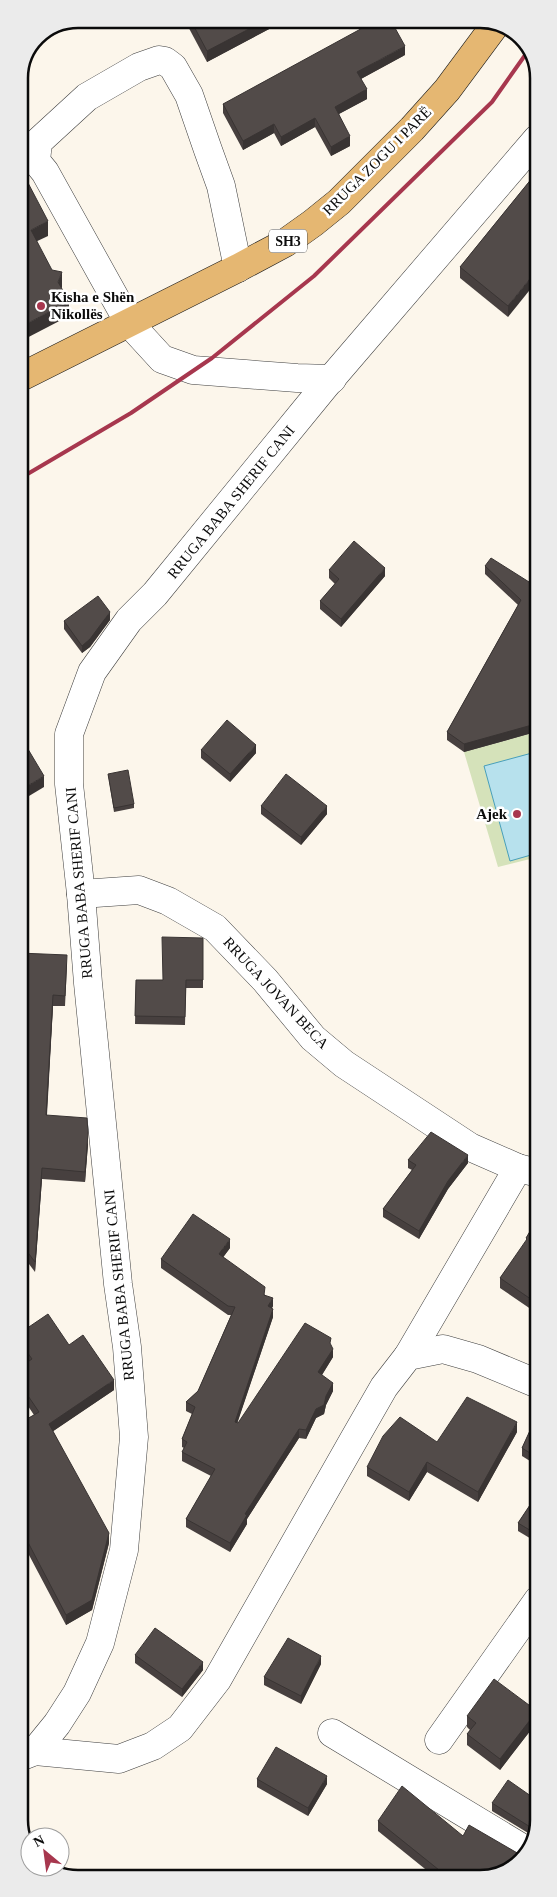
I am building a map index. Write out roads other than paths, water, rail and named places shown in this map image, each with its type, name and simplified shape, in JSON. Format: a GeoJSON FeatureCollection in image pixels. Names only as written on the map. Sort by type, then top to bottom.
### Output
{"type":"FeatureCollection","features":[{"type":"Feature","properties":{"kind":"main road","name":"RRUGA ZOGU I PARË"},"geometry":{"type":"LineString","coordinates":[[28,374],[285,243],[340,202],[412,129],[447,90],[492,29]]}},
{"type":"Feature","properties":{"kind":"street"},"geometry":{"type":"LineString","coordinates":[[238,268],[221,186],[189,95],[173,67],[165,61],[159,60],[140,67],[87,97],[38,142],[36,160],[45,172],[129,323],[162,359],[193,370],[332,379]]}},
{"type":"Feature","properties":{"kind":"street","name":"RRUGA BABA SHERIF CANI"},"geometry":{"type":"LineString","coordinates":[[28,1753],[57,1724],[78,1693],[100,1644],[124,1550],[134,1437],[127,1347],[118,1284],[69,784],[69,734],[92,672],[130,620],[155,594],[332,379],[530,147]]}},
{"type":"Feature","properties":{"kind":"street","name":"RRUGA JOVAN BECA"},"geometry":{"type":"LineString","coordinates":[[81,894],[139,890],[168,901],[215,928],[265,980],[313,1038],[344,1064],[470,1147],[528,1170]]}},
{"type":"Feature","properties":{"kind":"street"},"geometry":{"type":"LineString","coordinates":[[28,1754],[119,1759],[153,1746],[180,1728],[217,1680],[384,1388],[408,1356],[528,1170]]}},
{"type":"Feature","properties":{"kind":"street"},"geometry":{"type":"LineString","coordinates":[[408,1356],[443,1349],[478,1359],[530,1381]]}},
{"type":"Feature","properties":{"kind":"street"},"geometry":{"type":"LineString","coordinates":[[439,1740],[530,1611]]}},
{"type":"Feature","properties":{"kind":"street"},"geometry":{"type":"LineString","coordinates":[[332,1733],[521,1847]]}},
{"type":"Feature","properties":{"kind":"water","name":"Ajek"},"geometry":{"type":"Polygon","coordinates":[[[530,754],[530,855],[510,861],[484,766],[530,754]]]}},
{"type":"Feature","properties":{"kind":"railway"},"geometry":{"type":"LineString","coordinates":[[28,474],[131,413],[212,358],[314,276],[492,102],[524,56]]}},
{"type":"Feature","properties":{"kind":"place","name":"Kisha e Shën Nikollës"},"geometry":{"type":"Point","coordinates":[41,306]}},
{"type":"Feature","properties":{"kind":"place","name":"Ajek"},"geometry":{"type":"Point","coordinates":[517,814]}}]}
